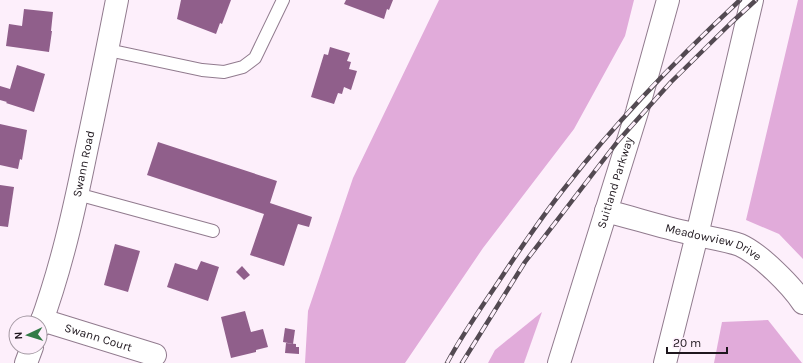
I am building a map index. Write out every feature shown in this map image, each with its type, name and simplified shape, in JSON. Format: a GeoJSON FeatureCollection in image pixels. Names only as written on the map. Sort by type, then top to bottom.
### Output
{"type":"FeatureCollection","features":[{"type":"Feature","properties":{"kind":"main road","name":"Swann Road"},"geometry":{"type":"LineString","coordinates":[[44,315],[57,277],[77,194],[108,50],[117,0]]}},
{"type":"Feature","properties":{"kind":"main road","name":"Suitland Parkway"},"geometry":{"type":"LineString","coordinates":[[559,363],[637,112],[668,0]]}},
{"type":"Feature","properties":{"kind":"main road"},"geometry":{"type":"LineString","coordinates":[[665,363],[697,235],[752,0]]}},
{"type":"Feature","properties":{"kind":"main road","name":"Meadowview Drive"},"geometry":{"type":"LineString","coordinates":[[606,211],[740,245],[753,253],[778,274],[798,295],[803,303]]}},
{"type":"Feature","properties":{"kind":"main road","name":"Swann Court"},"geometry":{"type":"LineString","coordinates":[[48,325],[156,355]]}},
{"type":"Feature","properties":{"kind":"lane"},"geometry":{"type":"LineString","coordinates":[[108,50],[202,70],[224,72],[243,67],[255,58],[283,0]]}},
{"type":"Feature","properties":{"kind":"lane"},"geometry":{"type":"LineString","coordinates":[[77,194],[213,231]]}},
{"type":"Feature","properties":{"kind":"shaded area"},"geometry":{"type":"Polygon","coordinates":[[[439,0],[634,0],[625,36],[574,129],[483,248],[405,363],[305,363],[308,311],[353,178],[439,0]]]}},
{"type":"Feature","properties":{"kind":"shaded area"},"geometry":{"type":"Polygon","coordinates":[[[798,0],[803,0],[803,259],[779,234],[746,220],[798,0]]]}},
{"type":"Feature","properties":{"kind":"shaded area"},"geometry":{"type":"Polygon","coordinates":[[[542,312],[524,363],[488,363],[495,350],[542,312]]]}},
{"type":"Feature","properties":{"kind":"shaded area"},"geometry":{"type":"Polygon","coordinates":[[[768,320],[802,363],[714,363],[722,322],[768,320]]]}},
{"type":"Feature","properties":{"kind":"building"},"geometry":{"type":"Polygon","coordinates":[[[181,0],[231,0],[222,24],[220,23],[216,34],[177,19],[181,0]]]}},
{"type":"Feature","properties":{"kind":"building"},"geometry":{"type":"Polygon","coordinates":[[[346,0],[393,0],[389,10],[387,9],[384,19],[344,4],[346,0]]]}},
{"type":"Feature","properties":{"kind":"building"},"geometry":{"type":"Polygon","coordinates":[[[24,9],[53,12],[49,52],[6,46],[9,24],[22,26],[24,9]]]}},
{"type":"Feature","properties":{"kind":"building"},"geometry":{"type":"Polygon","coordinates":[[[330,47],[350,53],[347,61],[351,62],[349,69],[357,71],[351,90],[344,87],[342,94],[338,93],[334,104],[311,97],[324,54],[328,55],[330,47]]]}},
{"type":"Feature","properties":{"kind":"building"},"geometry":{"type":"Polygon","coordinates":[[[17,65],[45,74],[34,112],[0,100],[0,86],[10,89],[17,65]]]}},
{"type":"Feature","properties":{"kind":"building"},"geometry":{"type":"Polygon","coordinates":[[[0,124],[27,130],[22,160],[20,159],[18,169],[0,165],[0,124]]]}},
{"type":"Feature","properties":{"kind":"building"},"geometry":{"type":"Polygon","coordinates":[[[158,142],[277,181],[270,203],[312,217],[309,227],[298,224],[284,266],[250,255],[264,214],[147,175],[158,142]]]}},
{"type":"Feature","properties":{"kind":"building"},"geometry":{"type":"Polygon","coordinates":[[[0,185],[14,187],[8,227],[0,226],[0,185]]]}},
{"type":"Feature","properties":{"kind":"building"},"geometry":{"type":"Polygon","coordinates":[[[115,244],[140,251],[128,292],[104,285],[115,244]]]}},
{"type":"Feature","properties":{"kind":"building"},"geometry":{"type":"Polygon","coordinates":[[[201,261],[219,267],[208,301],[167,287],[175,263],[197,270],[201,261]]]}},
{"type":"Feature","properties":{"kind":"building"},"geometry":{"type":"Polygon","coordinates":[[[242,266],[250,275],[244,280],[236,272],[242,266]]]}},
{"type":"Feature","properties":{"kind":"building"},"geometry":{"type":"Polygon","coordinates":[[[245,311],[251,332],[263,329],[268,347],[256,350],[256,352],[231,358],[221,317],[245,311]]]}},
{"type":"Feature","properties":{"kind":"building"},"geometry":{"type":"Polygon","coordinates":[[[285,328],[295,330],[293,344],[283,342],[285,328]]]}},
{"type":"Feature","properties":{"kind":"building"},"geometry":{"type":"Polygon","coordinates":[[[286,343],[296,344],[296,347],[299,347],[299,354],[285,353],[286,343]]]}},
{"type":"Feature","properties":{"kind":"railway"},"geometry":{"type":"LineString","coordinates":[[447,363],[472,322],[532,233],[587,160],[628,112],[694,44],[740,0]]}},
{"type":"Feature","properties":{"kind":"railway"},"geometry":{"type":"LineString","coordinates":[[462,363],[525,262],[618,141],[671,82],[756,0]]}}]}
